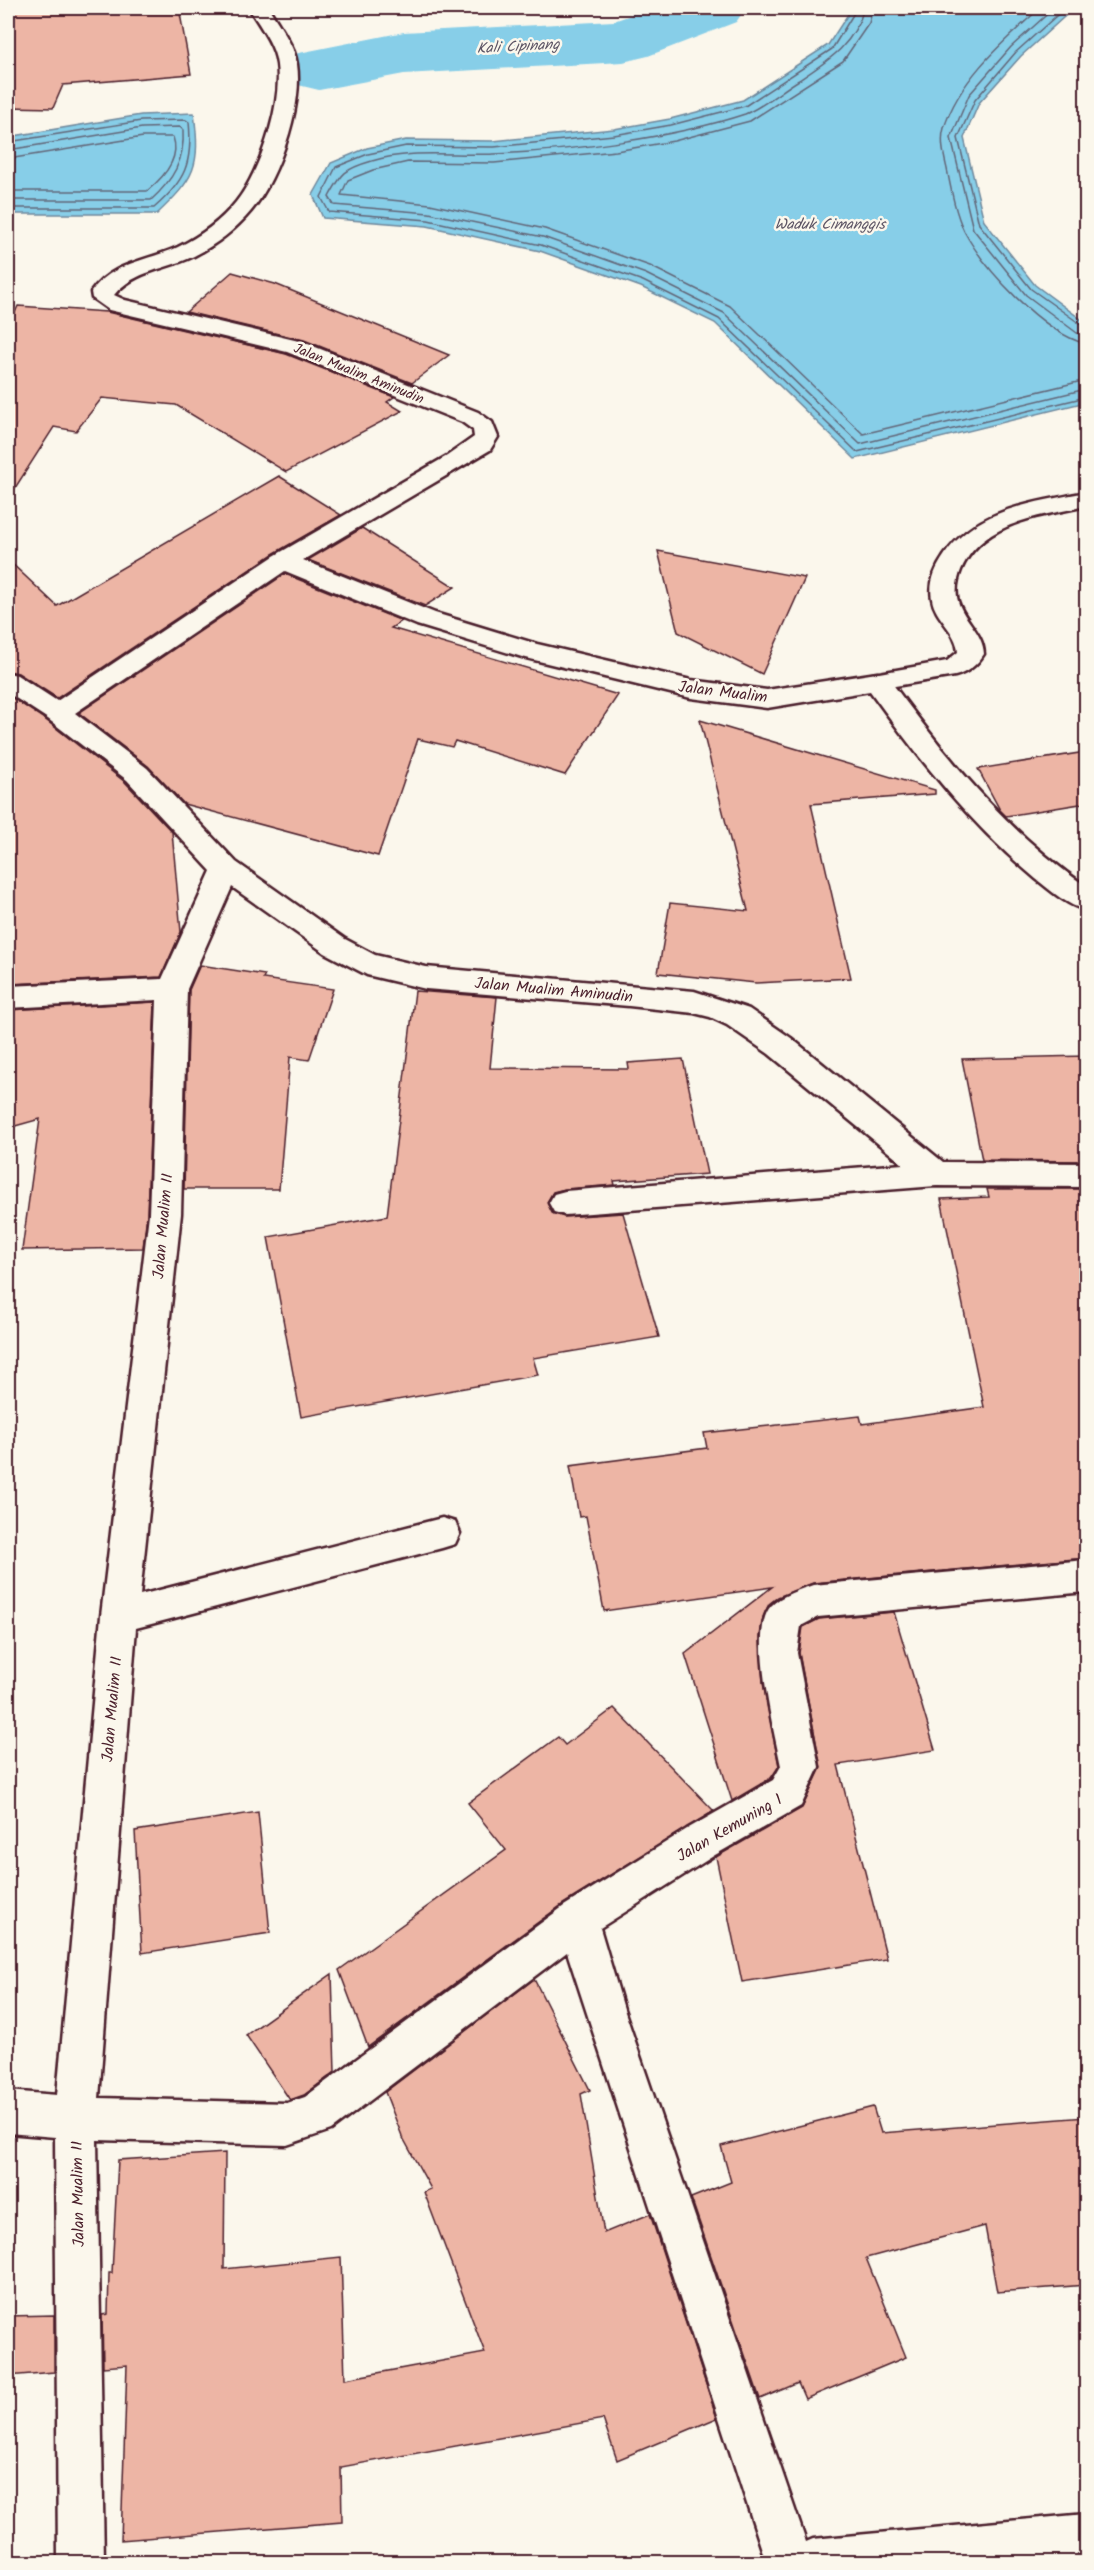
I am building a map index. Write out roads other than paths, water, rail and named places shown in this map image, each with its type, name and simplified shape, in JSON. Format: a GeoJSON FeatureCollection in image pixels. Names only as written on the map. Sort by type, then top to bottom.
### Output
{"type":"FeatureCollection","features":[{"type":"Feature","properties":{"kind":"street","name":"Jalan Mualim Aminudin"},"geometry":{"type":"LineString","coordinates":[[57,713],[283,561],[482,445],[486,430],[470,417],[295,347],[117,305],[103,298],[102,292],[128,271],[185,252],[232,221],[245,205],[264,172],[284,115],[289,85],[284,52],[259,8]]}},
{"type":"Feature","properties":{"kind":"street","name":"Jalan Mualim"},"geometry":{"type":"LineString","coordinates":[[283,561],[426,619],[624,674],[739,696],[767,699],[955,669],[971,654],[971,642],[953,619],[945,602],[943,584],[963,548],[979,533],[1000,520],[1086,499]]}},
{"type":"Feature","properties":{"kind":"street"},"geometry":{"type":"LineString","coordinates":[[867,683],[992,822],[1046,870],[1086,900]]}},
{"type":"Feature","properties":{"kind":"street","name":"Jalan Mualim Aminudin"},"geometry":{"type":"LineString","coordinates":[[11,687],[57,713],[137,774],[226,869],[335,946],[367,964],[426,978],[629,995],[694,1002],[719,1009],[738,1017],[780,1046],[936,1174]]}},
{"type":"Feature","properties":{"kind":"street","name":"Jalan Mualim II"},"geometry":{"type":"LineString","coordinates":[[81,2562],[76,2118],[119,1616],[165,1214],[172,990],[226,869]]}},
{"type":"Feature","properties":{"kind":"street"},"geometry":{"type":"LineString","coordinates":[[8,997],[172,990]]}},
{"type":"Feature","properties":{"kind":"street"},"geometry":{"type":"LineString","coordinates":[[564,1203],[936,1174],[1086,1175]]}},
{"type":"Feature","properties":{"kind":"street"},"geometry":{"type":"LineString","coordinates":[[119,1616],[442,1533]]}},
{"type":"Feature","properties":{"kind":"street","name":"Jalan Kemuning 1"},"geometry":{"type":"LineString","coordinates":[[578,1920],[701,1842],[787,1793],[800,1767],[779,1653],[784,1617],[813,1601],[1086,1576]]}},
{"type":"Feature","properties":{"kind":"street"},"geometry":{"type":"LineString","coordinates":[[8,2112],[76,2118],[287,2124],[316,2115],[578,1920],[604,2009],[789,2562]]}},
{"type":"Feature","properties":{"kind":"street"},"geometry":{"type":"LineString","coordinates":[[813,2562],[1086,2537]]}},
{"type":"Feature","properties":{"kind":"water","name":"Waduk Cimanggis"},"geometry":{"type":"Polygon","coordinates":[[[852,8],[1074,8],[1021,56],[979,103],[964,138],[984,221],[1035,285],[1086,323],[1086,402],[855,459],[715,323],[641,287],[540,251],[427,226],[323,218],[313,195],[331,163],[367,148],[406,140],[493,141],[614,129],[670,119],[743,100],[828,45],[852,8]]]}},
{"type":"Feature","properties":{"kind":"water"},"geometry":{"type":"Polygon","coordinates":[[[194,113],[197,146],[192,170],[180,191],[157,214],[8,214],[8,137],[141,115],[194,113]]]}},
{"type":"Feature","properties":{"kind":"waterway","name":"Kali Cipinang"},"geometry":{"type":"LineString","coordinates":[[319,69],[404,53],[623,41],[712,8]]}}]}
